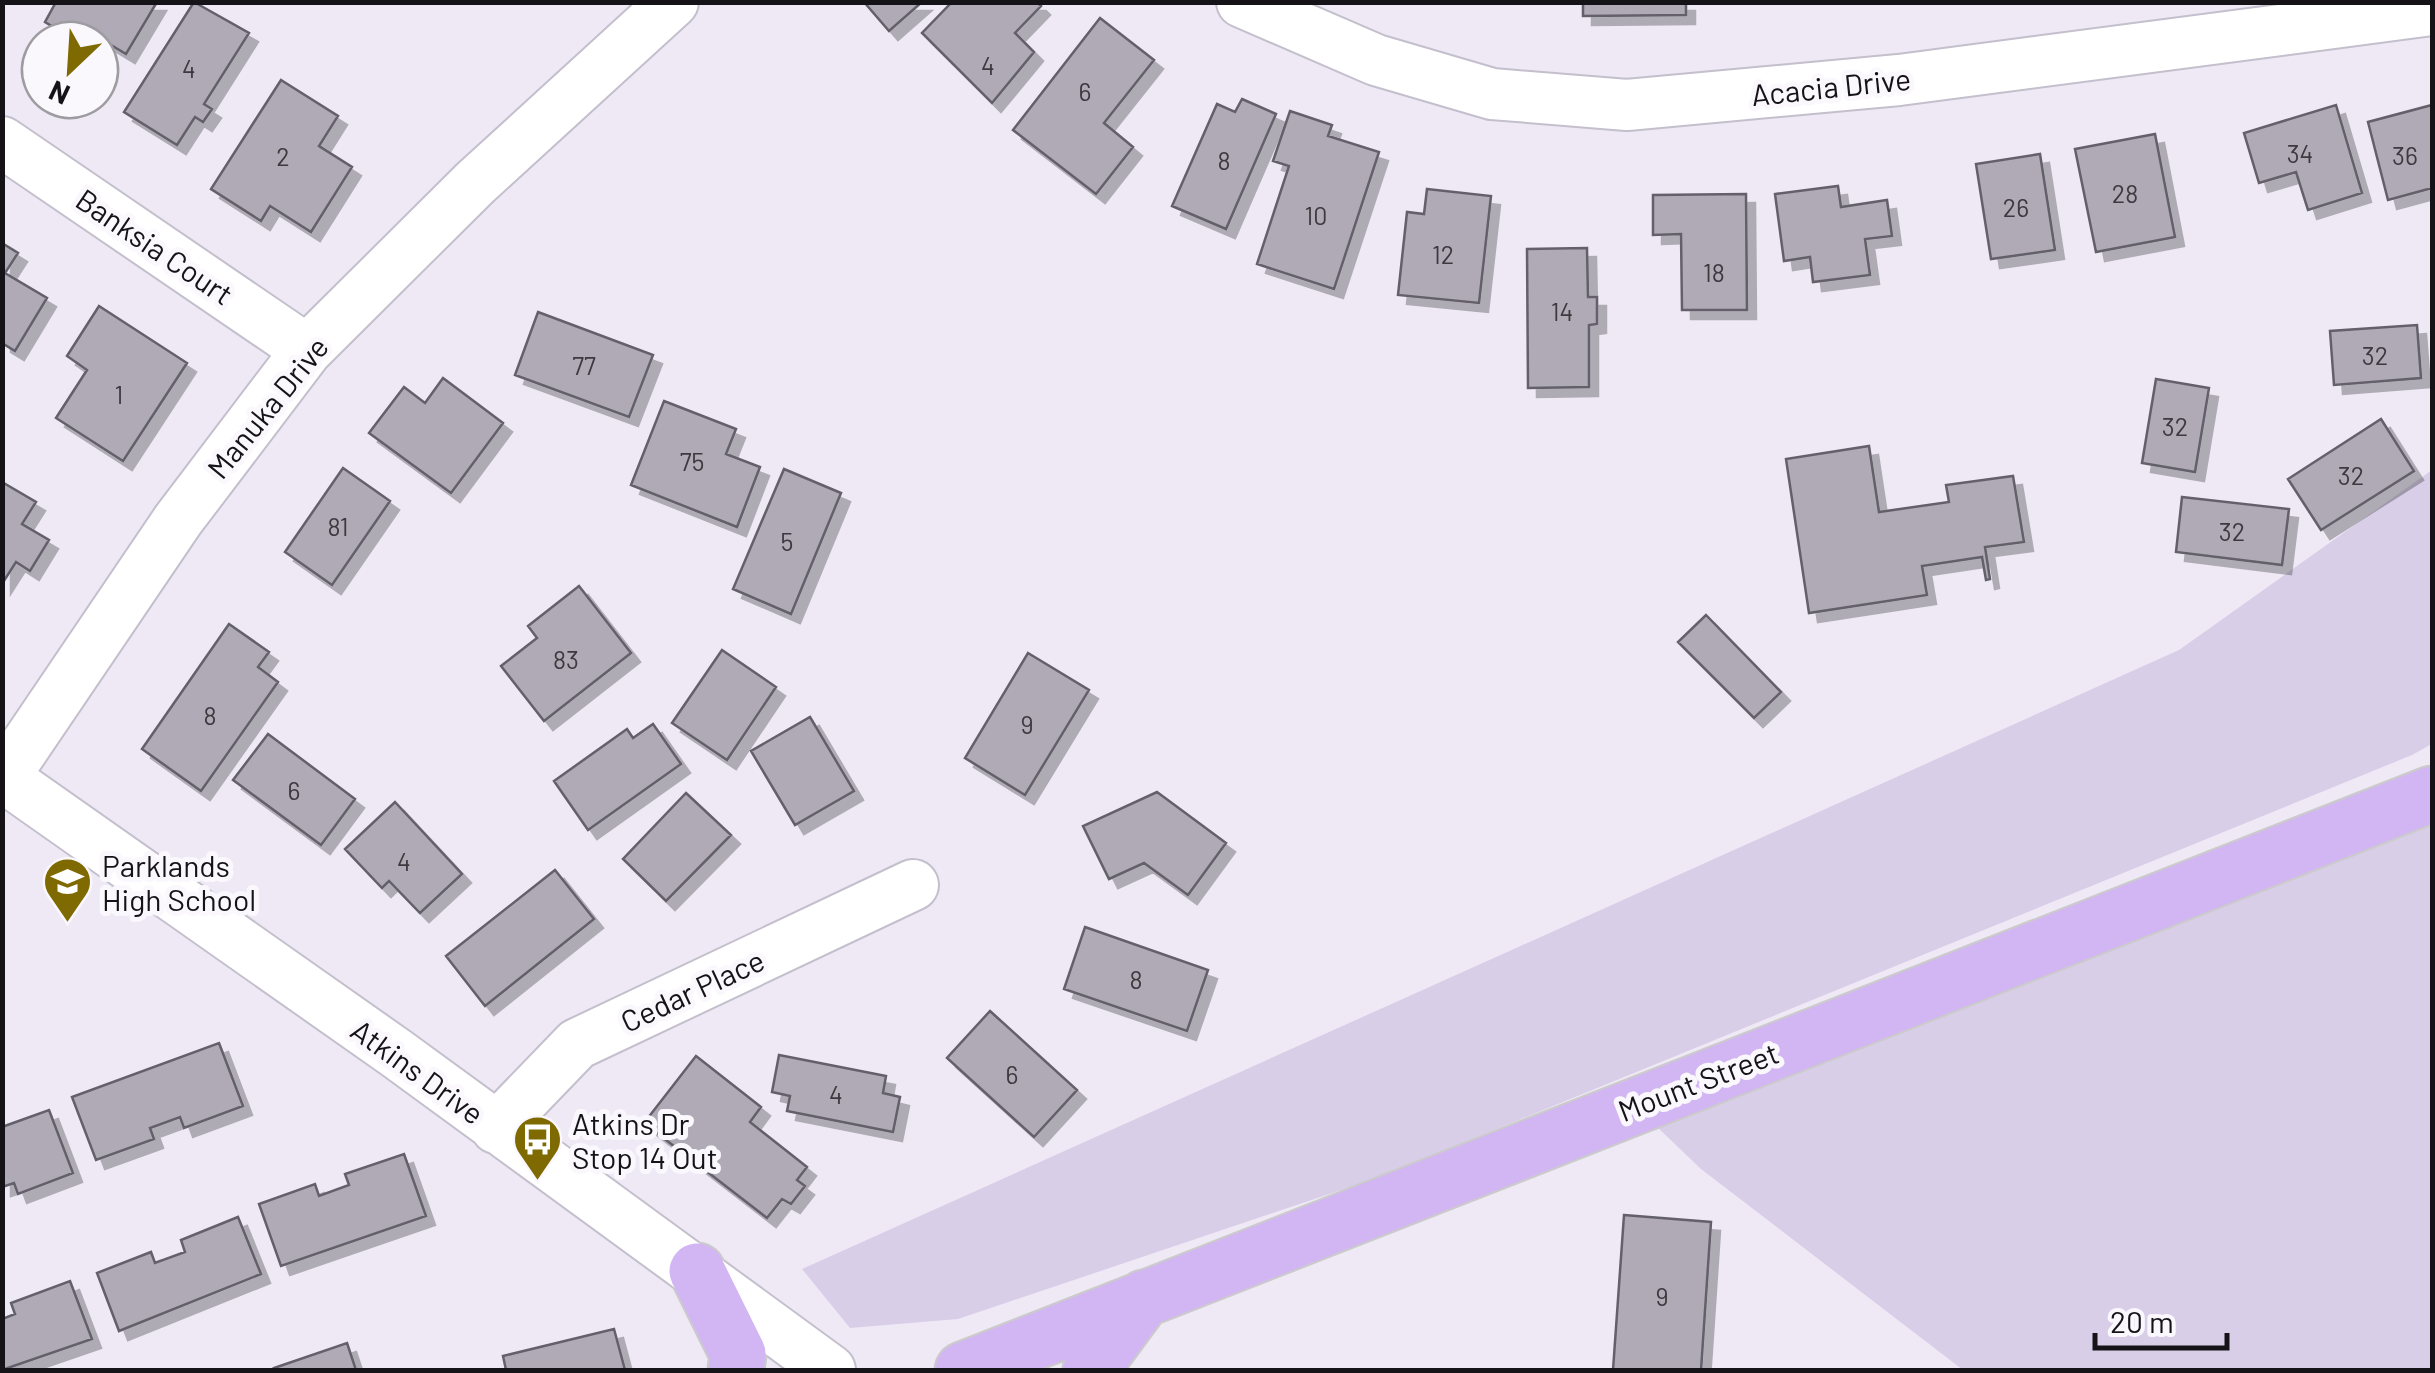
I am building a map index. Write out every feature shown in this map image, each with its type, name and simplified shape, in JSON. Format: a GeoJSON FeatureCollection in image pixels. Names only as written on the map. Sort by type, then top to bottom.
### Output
{"type":"FeatureCollection","features":[{"type":"Feature","properties":{"kind":"highway","name":"Mount Street"},"geometry":{"type":"LineString","coordinates":[[964,1370],[2432,794]]}},
{"type":"Feature","properties":{"kind":"highway"},"geometry":{"type":"LineString","coordinates":[[697,1271],[738,1354],[736,1370]]}},
{"type":"Feature","properties":{"kind":"highway"},"geometry":{"type":"LineString","coordinates":[[1091,1370],[1144,1298]]}},
{"type":"Feature","properties":{"kind":"street","name":"Manuka Drive"},"geometry":{"type":"LineString","coordinates":[[3,776],[178,520],[308,350],[476,184],[673,2]]}},
{"type":"Feature","properties":{"kind":"street","name":"Acacia Drive"},"geometry":{"type":"LineString","coordinates":[[1242,2],[1376,60],[1492,94],[1627,105],[1899,80],[2432,10]]}},
{"type":"Feature","properties":{"kind":"street","name":"Banksia Court"},"geometry":{"type":"LineString","coordinates":[[2,142],[308,350]]}},
{"type":"Feature","properties":{"kind":"street","name":"Atkins Drive"},"geometry":{"type":"LineString","coordinates":[[3,776],[396,1052],[830,1370]]}},
{"type":"Feature","properties":{"kind":"street","name":"Cedar Place"},"geometry":{"type":"LineString","coordinates":[[496,1128],[576,1044],[913,885]]}},
{"type":"Feature","properties":{"kind":"shaded area"},"geometry":{"type":"Polygon","coordinates":[[[2432,470],[2432,744],[2412,755],[1377,1178],[958,1319],[850,1328],[802,1269],[2179,650],[2432,470]]]}},
{"type":"Feature","properties":{"kind":"shaded area"},"geometry":{"type":"Polygon","coordinates":[[[2432,819],[2432,1370],[1963,1370],[1701,1169],[1657,1127],[2432,819]]]}},
{"type":"Feature","properties":{"kind":"building"},"geometry":{"type":"Polygon","coordinates":[[[56,2],[157,2],[126,54],[120,50],[120,20],[46,20],[56,2]]]}},
{"type":"Feature","properties":{"kind":"building"},"geometry":{"type":"Polygon","coordinates":[[[194,2],[249,33],[204,104],[212,109],[203,122],[195,117],[177,145],[124,112],[194,2]]]}},
{"type":"Feature","properties":{"kind":"building"},"geometry":{"type":"Polygon","coordinates":[[[864,2],[922,2],[889,31],[864,2]]]}},
{"type":"Feature","properties":{"kind":"building"},"geometry":{"type":"Polygon","coordinates":[[[952,2],[1037,2],[1041,6],[1015,33],[1034,52],[992,103],[922,33],[952,2]]]}},
{"type":"Feature","properties":{"kind":"building"},"geometry":{"type":"Polygon","coordinates":[[[1583,2],[1686,2],[1686,15],[1583,16],[1583,2]]]}},
{"type":"Feature","properties":{"kind":"building"},"geometry":{"type":"Polygon","coordinates":[[[1100,18],[1154,60],[1104,123],[1133,147],[1096,194],[1013,130],[1100,18]]]}},
{"type":"Feature","properties":{"kind":"building"},"geometry":{"type":"Polygon","coordinates":[[[281,80],[338,116],[319,146],[352,167],[311,232],[270,206],[261,221],[211,189],[281,80]]]}},
{"type":"Feature","properties":{"kind":"building"},"geometry":{"type":"Polygon","coordinates":[[[1242,99],[1276,114],[1226,229],[1172,206],[1217,104],[1235,112],[1242,99]]]}},
{"type":"Feature","properties":{"kind":"building"},"geometry":{"type":"Polygon","coordinates":[[[2336,105],[2362,193],[2308,210],[2296,172],[2259,183],[2244,133],[2336,105]]]}},
{"type":"Feature","properties":{"kind":"building"},"geometry":{"type":"Polygon","coordinates":[[[2432,105],[2432,188],[2388,200],[2368,122],[2432,105]]]}},
{"type":"Feature","properties":{"kind":"building"},"geometry":{"type":"Polygon","coordinates":[[[1290,111],[1332,125],[1328,136],[1379,152],[1334,289],[1257,264],[1289,166],[1273,161],[1290,111]]]}},
{"type":"Feature","properties":{"kind":"building"},"geometry":{"type":"Polygon","coordinates":[[[2155,134],[2175,237],[2096,252],[2075,149],[2155,134]]]}},
{"type":"Feature","properties":{"kind":"building"},"geometry":{"type":"Polygon","coordinates":[[[2040,154],[2055,250],[1991,259],[1976,164],[2040,154]]]}},
{"type":"Feature","properties":{"kind":"building"},"geometry":{"type":"Polygon","coordinates":[[[1838,186],[1841,207],[1887,200],[1892,236],[1865,239],[1870,275],[1813,282],[1810,257],[1784,261],[1775,194],[1838,186]]]}},
{"type":"Feature","properties":{"kind":"building"},"geometry":{"type":"Polygon","coordinates":[[[1427,189],[1491,196],[1479,303],[1398,295],[1407,212],[1424,214],[1427,189]]]}},
{"type":"Feature","properties":{"kind":"building"},"geometry":{"type":"Polygon","coordinates":[[[1746,194],[1747,310],[1682,310],[1681,234],[1653,235],[1653,195],[1746,194]]]}},
{"type":"Feature","properties":{"kind":"building"},"geometry":{"type":"Polygon","coordinates":[[[2,243],[18,253],[5,273],[47,298],[15,351],[2,343],[2,243]]]}},
{"type":"Feature","properties":{"kind":"building"},"geometry":{"type":"Polygon","coordinates":[[[1587,248],[1588,297],[1597,297],[1597,324],[1589,325],[1589,387],[1528,388],[1527,249],[1587,248]]]}},
{"type":"Feature","properties":{"kind":"building"},"geometry":{"type":"Polygon","coordinates":[[[99,306],[187,363],[123,461],[56,418],[87,370],[67,356],[99,306]]]}},
{"type":"Feature","properties":{"kind":"building"},"geometry":{"type":"Polygon","coordinates":[[[538,312],[653,355],[629,417],[515,375],[538,312]]]}},
{"type":"Feature","properties":{"kind":"building"},"geometry":{"type":"Polygon","coordinates":[[[2417,325],[2421,378],[2334,385],[2330,331],[2417,325]]]}},
{"type":"Feature","properties":{"kind":"building"},"geometry":{"type":"Polygon","coordinates":[[[443,378],[503,423],[451,493],[369,433],[404,387],[425,403],[443,378]]]}},
{"type":"Feature","properties":{"kind":"building"},"geometry":{"type":"Polygon","coordinates":[[[2156,379],[2209,388],[2195,472],[2142,463],[2156,379]]]}},
{"type":"Feature","properties":{"kind":"building"},"geometry":{"type":"Polygon","coordinates":[[[664,401],[736,429],[726,454],[760,467],[737,527],[631,485],[664,401]]]}},
{"type":"Feature","properties":{"kind":"building"},"geometry":{"type":"Polygon","coordinates":[[[2381,419],[2414,471],[2321,530],[2288,479],[2381,419]]]}},
{"type":"Feature","properties":{"kind":"building"},"geometry":{"type":"Polygon","coordinates":[[[1869,446],[1879,512],[1949,502],[1946,485],[2013,476],[2024,542],[1985,547],[1990,579],[1986,580],[1982,557],[1922,566],[1927,595],[1809,613],[1786,459],[1869,446]]]}},
{"type":"Feature","properties":{"kind":"building"},"geometry":{"type":"Polygon","coordinates":[[[343,468],[390,501],[332,585],[285,552],[343,468]]]}},
{"type":"Feature","properties":{"kind":"building"},"geometry":{"type":"Polygon","coordinates":[[[784,469],[841,493],[791,614],[733,589],[784,469]]]}},
{"type":"Feature","properties":{"kind":"building"},"geometry":{"type":"Polygon","coordinates":[[[2,482],[36,502],[22,524],[49,540],[30,571],[16,562],[2,584],[2,482]]]}},
{"type":"Feature","properties":{"kind":"building"},"geometry":{"type":"Polygon","coordinates":[[[2182,497],[2289,509],[2282,565],[2176,552],[2182,497]]]}},
{"type":"Feature","properties":{"kind":"building"},"geometry":{"type":"Polygon","coordinates":[[[579,586],[631,653],[544,721],[501,666],[537,638],[528,626],[579,586]]]}},
{"type":"Feature","properties":{"kind":"building"},"geometry":{"type":"Polygon","coordinates":[[[1706,615],[1781,692],[1754,718],[1678,642],[1706,615]]]}},
{"type":"Feature","properties":{"kind":"building"},"geometry":{"type":"Polygon","coordinates":[[[229,624],[269,652],[258,667],[278,682],[201,791],[142,749],[229,624]]]}},
{"type":"Feature","properties":{"kind":"building"},"geometry":{"type":"Polygon","coordinates":[[[722,650],[776,687],[727,760],[672,723],[722,650]]]}},
{"type":"Feature","properties":{"kind":"building"},"geometry":{"type":"Polygon","coordinates":[[[1028,653],[1089,690],[1025,795],[965,758],[1028,653]]]}},
{"type":"Feature","properties":{"kind":"building"},"geometry":{"type":"Polygon","coordinates":[[[810,717],[854,791],[795,825],[751,751],[810,717]]]}},
{"type":"Feature","properties":{"kind":"building"},"geometry":{"type":"Polygon","coordinates":[[[653,724],[681,764],[588,830],[554,781],[627,729],[633,738],[653,724]]]}},
{"type":"Feature","properties":{"kind":"building"},"geometry":{"type":"Polygon","coordinates":[[[268,734],[355,799],[321,845],[233,780],[268,734]]]}},
{"type":"Feature","properties":{"kind":"building"},"geometry":{"type":"Polygon","coordinates":[[[1157,792],[1226,843],[1188,895],[1144,863],[1109,879],[1083,826],[1157,792]]]}},
{"type":"Feature","properties":{"kind":"building"},"geometry":{"type":"Polygon","coordinates":[[[686,793],[731,835],[666,901],[623,859],[686,793]]]}},
{"type":"Feature","properties":{"kind":"building"},"geometry":{"type":"Polygon","coordinates":[[[395,802],[462,874],[420,913],[389,881],[382,888],[345,849],[395,802]]]}},
{"type":"Feature","properties":{"kind":"building"},"geometry":{"type":"Polygon","coordinates":[[[555,870],[594,919],[485,1006],[446,956],[555,870]]]}},
{"type":"Feature","properties":{"kind":"building"},"geometry":{"type":"Polygon","coordinates":[[[1085,927],[1208,970],[1187,1031],[1064,989],[1085,927]]]}},
{"type":"Feature","properties":{"kind":"building"},"geometry":{"type":"Polygon","coordinates":[[[990,1011],[1077,1090],[1034,1137],[947,1058],[990,1011]]]}},
{"type":"Feature","properties":{"kind":"building"},"geometry":{"type":"Polygon","coordinates":[[[219,1043],[243,1106],[184,1128],[180,1117],[150,1128],[154,1139],[96,1160],[72,1097],[219,1043]]]}},
{"type":"Feature","properties":{"kind":"building"},"geometry":{"type":"Polygon","coordinates":[[[779,1055],[886,1076],[883,1093],[900,1097],[893,1132],[787,1111],[790,1096],[772,1092],[779,1055]]]}},
{"type":"Feature","properties":{"kind":"building"},"geometry":{"type":"Polygon","coordinates":[[[696,1056],[761,1107],[750,1122],[807,1167],[797,1180],[805,1186],[791,1204],[782,1199],[767,1218],[644,1123],[696,1056]]]}},
{"type":"Feature","properties":{"kind":"building"},"geometry":{"type":"Polygon","coordinates":[[[49,1110],[73,1173],[18,1194],[14,1183],[2,1187],[2,1127],[49,1110]]]}},
{"type":"Feature","properties":{"kind":"building"},"geometry":{"type":"Polygon","coordinates":[[[404,1154],[426,1216],[281,1266],[259,1204],[315,1184],[319,1196],[349,1185],[345,1174],[404,1154]]]}},
{"type":"Feature","properties":{"kind":"building"},"geometry":{"type":"Polygon","coordinates":[[[1624,1215],[1711,1222],[1701,1370],[1613,1370],[1624,1215]]]}},
{"type":"Feature","properties":{"kind":"building"},"geometry":{"type":"Polygon","coordinates":[[[238,1217],[261,1274],[119,1331],[97,1273],[151,1252],[155,1263],[185,1252],[181,1240],[238,1217]]]}},
{"type":"Feature","properties":{"kind":"building"},"geometry":{"type":"Polygon","coordinates":[[[70,1281],[92,1339],[2,1370],[2,1319],[15,1314],[11,1303],[70,1281]]]}},
{"type":"Feature","properties":{"kind":"building"},"geometry":{"type":"Polygon","coordinates":[[[614,1329],[625,1370],[506,1370],[503,1356],[614,1329]]]}},
{"type":"Feature","properties":{"kind":"building"},"geometry":{"type":"Polygon","coordinates":[[[347,1343],[356,1370],[274,1368],[347,1343]]]}},
{"type":"Feature","properties":{"kind":"place","name":"Parklands High School"},"geometry":{"type":"Point","coordinates":[67,924]}},
{"type":"Feature","properties":{"kind":"place","name":"Atkins Dr Stop 14 Out"},"geometry":{"type":"Point","coordinates":[537,1182]}}]}
